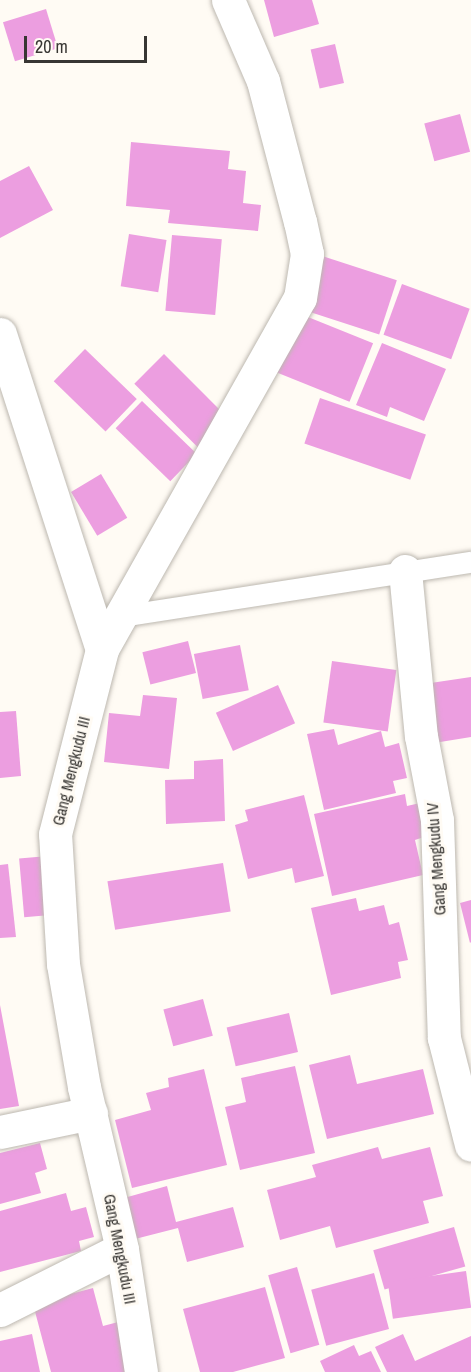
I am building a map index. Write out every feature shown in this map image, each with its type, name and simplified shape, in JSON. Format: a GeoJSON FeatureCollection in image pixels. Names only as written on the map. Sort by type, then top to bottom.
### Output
{"type":"FeatureCollection","features":[{"type":"Feature","properties":{"kind":"street","name":"Gang Mengkudu III"},"geometry":{"type":"LineString","coordinates":[[141,1372],[122,1249],[91,1113],[55,904],[55,834],[102,649],[289,324],[300,298],[307,254],[262,81],[228,0]]}},
{"type":"Feature","properties":{"kind":"street"},"geometry":{"type":"LineString","coordinates":[[0,334],[102,649]]}},
{"type":"Feature","properties":{"kind":"street","name":"Gang Mengkudu IV"},"geometry":{"type":"LineString","coordinates":[[405,571],[421,736],[437,820],[444,1038],[471,1145]]}},
{"type":"Feature","properties":{"kind":"street"},"geometry":{"type":"LineString","coordinates":[[0,1132],[91,1113]]}},
{"type":"Feature","properties":{"kind":"street"},"geometry":{"type":"LineString","coordinates":[[0,1311],[122,1249]]}},
{"type":"Feature","properties":{"kind":"lane"},"geometry":{"type":"LineString","coordinates":[[121,616],[471,562]]}},
{"type":"Feature","properties":{"kind":"building"},"geometry":{"type":"Polygon","coordinates":[[[264,0],[312,0],[319,24],[274,37],[264,0]]]}},
{"type":"Feature","properties":{"kind":"building"},"geometry":{"type":"Polygon","coordinates":[[[46,9],[58,48],[15,61],[3,22],[46,9]]]}},
{"type":"Feature","properties":{"kind":"building"},"geometry":{"type":"Polygon","coordinates":[[[335,44],[344,83],[320,89],[311,50],[335,44]]]}},
{"type":"Feature","properties":{"kind":"building"},"geometry":{"type":"Polygon","coordinates":[[[460,114],[470,152],[434,161],[424,124],[460,114]]]}},
{"type":"Feature","properties":{"kind":"building"},"geometry":{"type":"Polygon","coordinates":[[[131,142],[230,151],[228,169],[246,171],[243,203],[261,205],[258,231],[168,223],[170,210],[126,206],[131,142]]]}},
{"type":"Feature","properties":{"kind":"building"},"geometry":{"type":"Polygon","coordinates":[[[29,166],[53,210],[0,238],[0,181],[29,166]]]}},
{"type":"Feature","properties":{"kind":"building"},"geometry":{"type":"Polygon","coordinates":[[[129,234],[167,240],[158,292],[121,286],[129,234]]]}},
{"type":"Feature","properties":{"kind":"building"},"geometry":{"type":"Polygon","coordinates":[[[172,235],[222,239],[215,315],[165,311],[172,235]]]}},
{"type":"Feature","properties":{"kind":"building"},"geometry":{"type":"Polygon","coordinates":[[[316,254],[397,280],[379,334],[298,308],[316,254]]]}},
{"type":"Feature","properties":{"kind":"building"},"geometry":{"type":"Polygon","coordinates":[[[402,284],[470,309],[451,359],[384,335],[402,284]]]}},
{"type":"Feature","properties":{"kind":"building"},"geometry":{"type":"Polygon","coordinates":[[[298,313],[373,343],[350,402],[274,371],[298,313]]]}},
{"type":"Feature","properties":{"kind":"building"},"geometry":{"type":"Polygon","coordinates":[[[382,343],[446,369],[424,421],[390,407],[387,417],[356,405],[382,343]]]}},
{"type":"Feature","properties":{"kind":"building"},"geometry":{"type":"Polygon","coordinates":[[[85,349],[137,399],[106,431],[54,381],[85,349]]]}},
{"type":"Feature","properties":{"kind":"building"},"geometry":{"type":"Polygon","coordinates":[[[164,354],[230,420],[201,450],[134,384],[164,354]]]}},
{"type":"Feature","properties":{"kind":"building"},"geometry":{"type":"Polygon","coordinates":[[[320,398],[426,434],[410,480],[304,443],[320,398]]]}},
{"type":"Feature","properties":{"kind":"building"},"geometry":{"type":"Polygon","coordinates":[[[142,401],[197,454],[170,481],[116,428],[142,401]]]}},
{"type":"Feature","properties":{"kind":"building"},"geometry":{"type":"Polygon","coordinates":[[[101,474],[127,518],[97,536],[71,492],[101,474]]]}},
{"type":"Feature","properties":{"kind":"building"},"geometry":{"type":"Polygon","coordinates":[[[188,641],[196,673],[150,684],[142,652],[188,641]]]}},
{"type":"Feature","properties":{"kind":"building"},"geometry":{"type":"Polygon","coordinates":[[[240,645],[249,690],[203,699],[194,654],[240,645]]]}},
{"type":"Feature","properties":{"kind":"building"},"geometry":{"type":"Polygon","coordinates":[[[332,661],[396,670],[388,731],[323,722],[332,661]]]}},
{"type":"Feature","properties":{"kind":"building"},"geometry":{"type":"Polygon","coordinates":[[[471,677],[471,737],[434,743],[424,684],[471,677]]]}},
{"type":"Feature","properties":{"kind":"building"},"geometry":{"type":"Polygon","coordinates":[[[278,685],[295,723],[233,751],[216,713],[278,685]]]}},
{"type":"Feature","properties":{"kind":"building"},"geometry":{"type":"Polygon","coordinates":[[[143,695],[177,698],[169,769],[104,762],[109,713],[140,716],[143,695]]]}},
{"type":"Feature","properties":{"kind":"building"},"geometry":{"type":"Polygon","coordinates":[[[16,711],[21,776],[0,778],[0,712],[16,711]]]}},
{"type":"Feature","properties":{"kind":"building"},"geometry":{"type":"Polygon","coordinates":[[[334,729],[338,745],[381,731],[385,747],[399,743],[407,778],[393,781],[396,793],[324,810],[307,734],[334,729]]]}},
{"type":"Feature","properties":{"kind":"building"},"geometry":{"type":"Polygon","coordinates":[[[223,759],[225,821],[166,824],[165,780],[194,779],[194,761],[223,759]]]}},
{"type":"Feature","properties":{"kind":"building"},"geometry":{"type":"Polygon","coordinates":[[[405,794],[407,806],[420,803],[427,836],[415,840],[423,875],[332,896],[314,814],[405,794]]]}},
{"type":"Feature","properties":{"kind":"building"},"geometry":{"type":"Polygon","coordinates":[[[304,795],[324,876],[295,883],[292,868],[248,879],[235,825],[248,821],[245,810],[304,795]]]}},
{"type":"Feature","properties":{"kind":"building"},"geometry":{"type":"Polygon","coordinates":[[[48,856],[53,915],[24,917],[19,859],[48,856]]]}},
{"type":"Feature","properties":{"kind":"building"},"geometry":{"type":"Polygon","coordinates":[[[223,863],[231,911],[115,930],[107,881],[223,863]]]}},
{"type":"Feature","properties":{"kind":"building"},"geometry":{"type":"Polygon","coordinates":[[[8,864],[16,937],[0,938],[0,865],[8,864]]]}},
{"type":"Feature","properties":{"kind":"building"},"geometry":{"type":"Polygon","coordinates":[[[356,898],[359,911],[384,905],[389,925],[399,922],[408,960],[398,962],[401,978],[331,995],[311,908],[356,898]]]}},
{"type":"Feature","properties":{"kind":"building"},"geometry":{"type":"Polygon","coordinates":[[[471,900],[471,942],[470,943],[460,903],[471,900]]]}},
{"type":"Feature","properties":{"kind":"building"},"geometry":{"type":"Polygon","coordinates":[[[203,999],[213,1036],[173,1046],[163,1010],[203,999]]]}},
{"type":"Feature","properties":{"kind":"building"},"geometry":{"type":"Polygon","coordinates":[[[0,1005],[19,1106],[0,1109],[0,1005]]]}},
{"type":"Feature","properties":{"kind":"building"},"geometry":{"type":"Polygon","coordinates":[[[289,1013],[298,1052],[236,1066],[227,1027],[289,1013]]]}},
{"type":"Feature","properties":{"kind":"building"},"geometry":{"type":"Polygon","coordinates":[[[350,1055],[357,1084],[423,1069],[434,1114],[327,1139],[309,1065],[350,1055]]]}},
{"type":"Feature","properties":{"kind":"building"},"geometry":{"type":"Polygon","coordinates":[[[295,1066],[315,1153],[240,1170],[225,1107],[246,1102],[241,1078],[295,1066]]]}},
{"type":"Feature","properties":{"kind":"building"},"geometry":{"type":"Polygon","coordinates":[[[204,1069],[227,1165],[132,1188],[115,1120],[151,1110],[146,1093],[169,1087],[168,1078],[204,1069]]]}},
{"type":"Feature","properties":{"kind":"building"},"geometry":{"type":"Polygon","coordinates":[[[40,1143],[47,1169],[35,1173],[41,1193],[0,1204],[0,1153],[40,1143]]]}},
{"type":"Feature","properties":{"kind":"building"},"geometry":{"type":"Polygon","coordinates":[[[378,1147],[382,1159],[430,1147],[443,1196],[423,1201],[429,1223],[336,1248],[330,1226],[280,1240],[267,1190],[316,1177],[312,1165],[378,1147]]]}},
{"type":"Feature","properties":{"kind":"building"},"geometry":{"type":"Polygon","coordinates":[[[167,1186],[176,1222],[233,1207],[244,1247],[187,1262],[178,1228],[135,1239],[124,1198],[167,1186]]]}},
{"type":"Feature","properties":{"kind":"building"},"geometry":{"type":"Polygon","coordinates":[[[66,1193],[71,1211],[86,1207],[94,1237],[79,1241],[81,1251],[0,1272],[0,1211],[66,1193]]]}},
{"type":"Feature","properties":{"kind":"building"},"geometry":{"type":"Polygon","coordinates":[[[454,1227],[465,1266],[385,1290],[373,1250],[454,1227]]]}},
{"type":"Feature","properties":{"kind":"building"},"geometry":{"type":"Polygon","coordinates":[[[297,1267],[319,1345],[290,1353],[268,1275],[297,1267]]]}},
{"type":"Feature","properties":{"kind":"building"},"geometry":{"type":"Polygon","coordinates":[[[466,1271],[471,1308],[393,1319],[388,1282],[466,1271]]]}},
{"type":"Feature","properties":{"kind":"building"},"geometry":{"type":"Polygon","coordinates":[[[374,1273],[389,1329],[326,1346],[311,1290],[374,1273]]]}},
{"type":"Feature","properties":{"kind":"building"},"geometry":{"type":"Polygon","coordinates":[[[265,1287],[285,1358],[233,1372],[200,1372],[183,1309],[265,1287]]]}},
{"type":"Feature","properties":{"kind":"building"},"geometry":{"type":"Polygon","coordinates":[[[93,1288],[103,1326],[122,1321],[136,1372],[51,1372],[33,1304],[93,1288]]]}},
{"type":"Feature","properties":{"kind":"building"},"geometry":{"type":"Polygon","coordinates":[[[32,1334],[40,1372],[0,1372],[0,1341],[32,1334]]]}},
{"type":"Feature","properties":{"kind":"building"},"geometry":{"type":"Polygon","coordinates":[[[403,1334],[415,1361],[471,1336],[471,1372],[387,1372],[375,1347],[403,1334]]]}},
{"type":"Feature","properties":{"kind":"building"},"geometry":{"type":"Polygon","coordinates":[[[354,1345],[359,1356],[371,1351],[381,1372],[325,1372],[320,1361],[354,1345]]]}}]}
